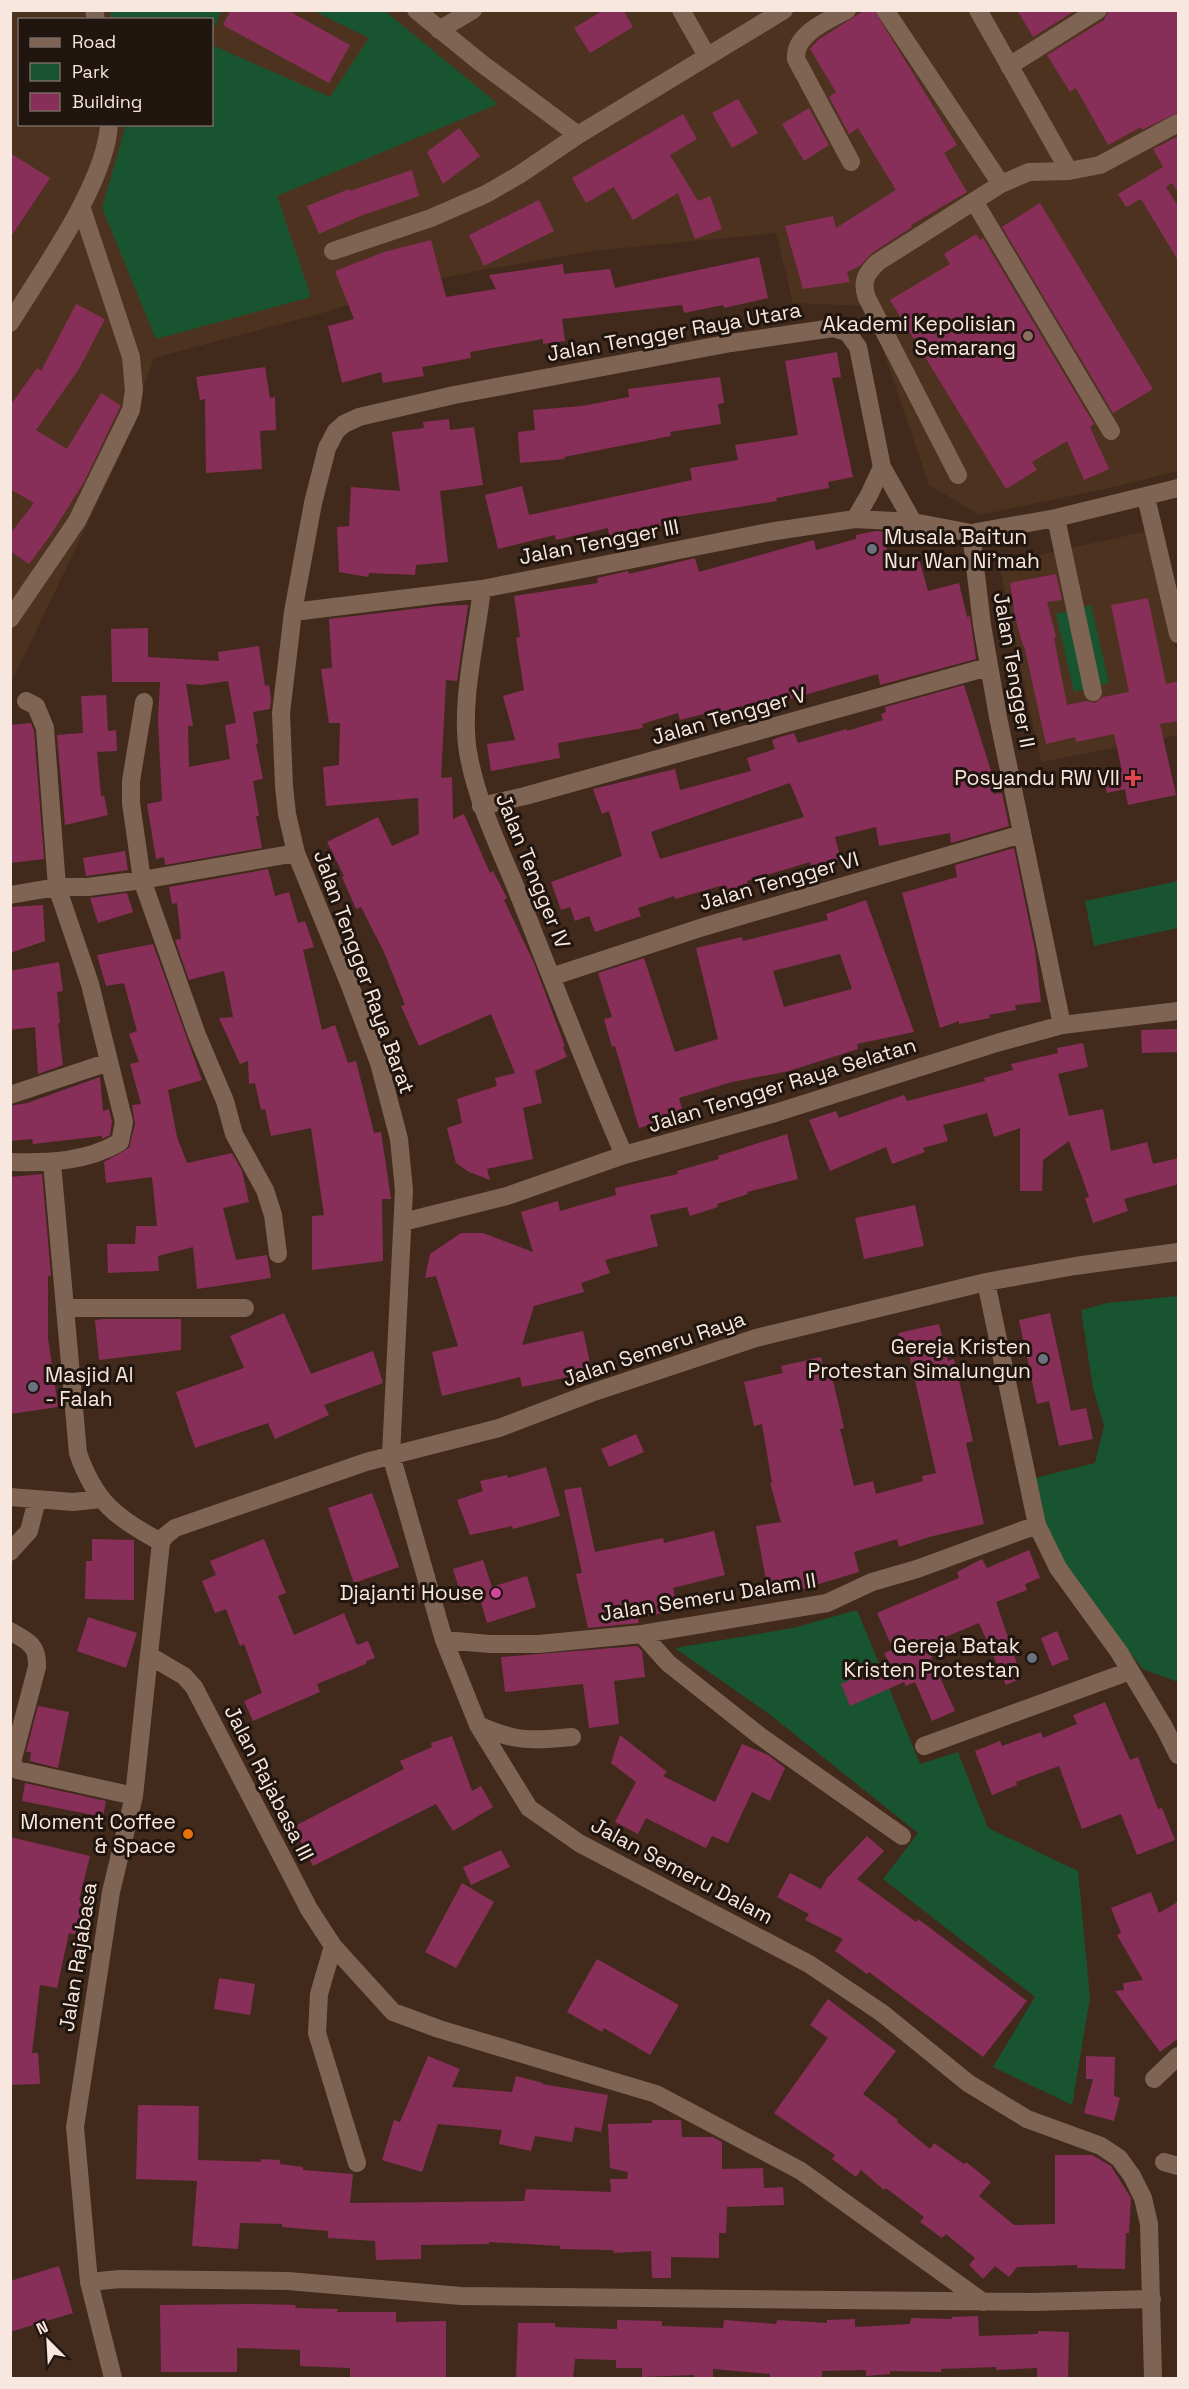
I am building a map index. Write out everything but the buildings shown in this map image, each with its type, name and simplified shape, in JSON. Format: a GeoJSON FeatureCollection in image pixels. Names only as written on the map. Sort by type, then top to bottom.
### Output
{"type":"FeatureCollection","features":[{"type":"Feature","properties":{"kind":"street"},"geometry":{"type":"LineString","coordinates":[[416,10],[578,135]]}},
{"type":"Feature","properties":{"kind":"street"},"geometry":{"type":"LineString","coordinates":[[439,30],[473,10]]}},
{"type":"Feature","properties":{"kind":"street"},"geometry":{"type":"LineString","coordinates":[[681,10],[707,56]]}},
{"type":"Feature","properties":{"kind":"street"},"geometry":{"type":"LineString","coordinates":[[333,251],[431,218],[486,194],[519,175],[578,135],[784,10]]}},
{"type":"Feature","properties":{"kind":"street"},"geometry":{"type":"LineString","coordinates":[[847,10],[810,32],[797,46],[796,59],[851,162]]}},
{"type":"Feature","properties":{"kind":"street"},"geometry":{"type":"LineString","coordinates":[[885,10],[1001,184]]}},
{"type":"Feature","properties":{"kind":"street"},"geometry":{"type":"LineString","coordinates":[[978,10],[1069,171]]}},
{"type":"Feature","properties":{"kind":"street"},"geometry":{"type":"LineString","coordinates":[[1009,66],[1098,10]]}},
{"type":"Feature","properties":{"kind":"street"},"geometry":{"type":"LineString","coordinates":[[958,475],[872,309],[863,285],[867,274],[878,262],[1001,184],[1029,172],[1069,171],[1100,165],[1179,123]]}},
{"type":"Feature","properties":{"kind":"street"},"geometry":{"type":"LineString","coordinates":[[10,323],[81,206],[108,141],[109,126]]}},
{"type":"Feature","properties":{"kind":"street"},"geometry":{"type":"LineString","coordinates":[[974,201],[1111,431]]}},
{"type":"Feature","properties":{"kind":"street"},"geometry":{"type":"LineString","coordinates":[[10,619],[77,520],[122,434],[131,410],[134,390],[131,357],[81,206]]}},
{"type":"Feature","properties":{"kind":"street","name":"Jalan Tengger Raya Utara"},"geometry":{"type":"LineString","coordinates":[[293,612],[313,503],[327,448],[336,431],[344,424],[359,417],[454,395],[731,343],[833,328],[847,332],[858,347],[882,467],[913,522]]}},
{"type":"Feature","properties":{"kind":"street"},"geometry":{"type":"LineString","coordinates":[[855,519],[882,467]]}},
{"type":"Feature","properties":{"kind":"street"},"geometry":{"type":"LineString","coordinates":[[913,522],[972,533],[1056,518],[1179,488]]}},
{"type":"Feature","properties":{"kind":"street"},"geometry":{"type":"LineString","coordinates":[[1146,497],[1179,634]]}},
{"type":"Feature","properties":{"kind":"street"},"geometry":{"type":"LineString","coordinates":[[1056,518],[1093,692]]}},
{"type":"Feature","properties":{"kind":"street","name":"Jalan Tengger III"},"geometry":{"type":"LineString","coordinates":[[293,612],[482,589],[769,532],[855,519],[913,522]]}},
{"type":"Feature","properties":{"kind":"street","name":"Jalan Tengger II"},"geometry":{"type":"LineString","coordinates":[[972,533],[975,577],[988,667],[1062,1025]]}},
{"type":"Feature","properties":{"kind":"street","name":"Jalan Tengger IV"},"geometry":{"type":"LineString","coordinates":[[482,589],[469,679],[467,726],[468,751],[481,806],[624,1155]]}},
{"type":"Feature","properties":{"kind":"street","name":"Jalan Tengger Raya Barat"},"geometry":{"type":"LineString","coordinates":[[293,612],[280,713],[284,786],[296,853],[379,1063],[399,1139],[404,1190],[391,1455]]}},
{"type":"Feature","properties":{"kind":"street","name":"Jalan Tengger V"},"geometry":{"type":"LineString","coordinates":[[481,806],[988,667]]}},
{"type":"Feature","properties":{"kind":"street"},"geometry":{"type":"LineString","coordinates":[[10,1162],[52,1163],[106,1150],[120,1142],[124,1122],[90,984],[57,887],[45,728],[36,706],[26,701]]}},
{"type":"Feature","properties":{"kind":"street"},"geometry":{"type":"LineString","coordinates":[[144,702],[131,782],[131,802],[142,880],[197,1035],[225,1101],[234,1134],[265,1190],[273,1215],[278,1254]]}},
{"type":"Feature","properties":{"kind":"street","name":"Jalan Tengger VI"},"geometry":{"type":"LineString","coordinates":[[551,976],[768,907],[1022,834]]}},
{"type":"Feature","properties":{"kind":"street"},"geometry":{"type":"LineString","coordinates":[[10,895],[57,887],[88,887],[142,880],[296,853]]}},
{"type":"Feature","properties":{"kind":"street","name":"Jalan Tengger Raya Selatan"},"geometry":{"type":"LineString","coordinates":[[403,1222],[507,1196],[624,1155],[775,1113],[1000,1042],[1062,1025],[1179,1011]]}},
{"type":"Feature","properties":{"kind":"street"},"geometry":{"type":"LineString","coordinates":[[10,1095],[109,1062]]}},
{"type":"Feature","properties":{"kind":"street"},"geometry":{"type":"LineString","coordinates":[[52,1163],[78,1453],[85,1473],[101,1499],[128,1524],[161,1542]]}},
{"type":"Feature","properties":{"kind":"street","name":"Jalan Semeru Raya"},"geometry":{"type":"LineString","coordinates":[[161,1542],[175,1528],[391,1455],[499,1428],[591,1393],[756,1338],[986,1281],[1179,1252]]}},
{"type":"Feature","properties":{"kind":"street"},"geometry":{"type":"LineString","coordinates":[[986,1281],[1037,1525],[1058,1568],[1119,1652],[1179,1755]]}},
{"type":"Feature","properties":{"kind":"street"},"geometry":{"type":"LineString","coordinates":[[65,1308],[245,1308]]}},
{"type":"Feature","properties":{"kind":"street","name":"Jalan Semeru Dalam"},"geometry":{"type":"LineString","coordinates":[[391,1455],[444,1640],[478,1725],[529,1808],[579,1843],[809,1964],[882,2013],[968,2083],[1027,2118],[1101,2146],[1119,2158],[1132,2176],[1143,2198],[1149,2224],[1153,2379]]}},
{"type":"Feature","properties":{"kind":"street"},"geometry":{"type":"LineString","coordinates":[[10,1497],[72,1502],[101,1499]]}},
{"type":"Feature","properties":{"kind":"street"},"geometry":{"type":"LineString","coordinates":[[10,1552],[28,1531],[37,1500]]}},
{"type":"Feature","properties":{"kind":"street","name":"Jalan Semeru Dalam II"},"geometry":{"type":"LineString","coordinates":[[444,1640],[490,1644],[539,1644],[642,1634],[826,1603],[872,1582],[917,1569],[1037,1525]]}},
{"type":"Feature","properties":{"kind":"street","name":"Jalan Rajabasa"},"geometry":{"type":"LineString","coordinates":[[112,2379],[88,2282],[75,2127],[111,1892],[134,1796],[161,1542]]}},
{"type":"Feature","properties":{"kind":"street"},"geometry":{"type":"LineString","coordinates":[[10,1631],[31,1644],[38,1654],[37,1667],[12,1762],[17,1770],[134,1796]]}},
{"type":"Feature","properties":{"kind":"street"},"geometry":{"type":"LineString","coordinates":[[642,1634],[668,1663],[760,1736],[902,1836]]}},
{"type":"Feature","properties":{"kind":"street","name":"Jalan Rajabasa III"},"geometry":{"type":"LineString","coordinates":[[150,1656],[184,1676],[194,1687],[309,1909],[333,1946],[393,2012],[457,2034],[656,2094],[801,2171],[983,2302]]}},
{"type":"Feature","properties":{"kind":"street"},"geometry":{"type":"LineString","coordinates":[[924,1746],[1130,1671]]}},
{"type":"Feature","properties":{"kind":"street"},"geometry":{"type":"LineString","coordinates":[[478,1725],[504,1736],[537,1741],[572,1737]]}},
{"type":"Feature","properties":{"kind":"street"},"geometry":{"type":"LineString","coordinates":[[333,1946],[319,1994],[317,2033],[357,2163]]}},
{"type":"Feature","properties":{"kind":"street"},"geometry":{"type":"LineString","coordinates":[[1154,2079],[1179,2056]]}},
{"type":"Feature","properties":{"kind":"street"},"geometry":{"type":"LineString","coordinates":[[88,2282],[120,2279],[288,2281],[461,2296],[983,2302],[1152,2299]]}},
{"type":"Feature","properties":{"kind":"shaded area","name":"Akademi Kepolisian Semarang"},"geometry":{"type":"Polygon","coordinates":[[[11,11],[1178,11],[1178,471],[980,515],[929,485],[868,306],[793,303],[776,233],[592,251],[472,272],[407,286],[319,314],[154,358],[120,456],[11,683],[11,11]]]}},
{"type":"Feature","properties":{"kind":"shaded area"},"geometry":{"type":"Polygon","coordinates":[[[1148,531],[1178,657],[1178,735],[1041,762],[999,564],[1148,531]]]}},
{"type":"Feature","properties":{"kind":"green space"},"geometry":{"type":"Polygon","coordinates":[[[110,10],[221,11],[213,31],[213,18],[111,18],[110,10]]]}},
{"type":"Feature","properties":{"kind":"green space"},"geometry":{"type":"Polygon","coordinates":[[[314,11],[385,11],[498,104],[277,196],[311,297],[156,339],[102,208],[126,126],[213,126],[213,45],[330,97],[369,38],[314,11]]]}},
{"type":"Feature","properties":{"kind":"green space"},"geometry":{"type":"Polygon","coordinates":[[[1091,605],[1109,683],[1074,692],[1056,614],[1091,605]]]}},
{"type":"Feature","properties":{"kind":"green space"},"geometry":{"type":"Polygon","coordinates":[[[1178,881],[1178,928],[1094,946],[1085,901],[1178,881]]]}},
{"type":"Feature","properties":{"kind":"green space"},"geometry":{"type":"Polygon","coordinates":[[[1178,1296],[1178,1682],[1143,1669],[1082,1593],[1050,1545],[1027,1480],[1095,1463],[1104,1426],[1093,1388],[1081,1310],[1107,1303],[1178,1296]]]}},
{"type":"Feature","properties":{"kind":"green space"},"geometry":{"type":"Polygon","coordinates":[[[857,1610],[920,1764],[958,1752],[988,1828],[1078,1871],[1090,1998],[1072,2105],[993,2067],[1035,1997],[883,1879],[918,1833],[769,1714],[675,1648],[793,1628],[857,1610]]]}},
{"type":"Feature","properties":{"kind":"place","name":"Akademi Kepolisian Semarang"},"geometry":{"type":"Point","coordinates":[1028,336]}},
{"type":"Feature","properties":{"kind":"place","name":"Musala Baitun Nur Wan Ni'mah"},"geometry":{"type":"Point","coordinates":[872,549]}},
{"type":"Feature","properties":{"kind":"place","name":"Posyandu RW VII"},"geometry":{"type":"Point","coordinates":[1133,778]}},
{"type":"Feature","properties":{"kind":"place","name":"Gereja Kristen Protestan Simalungun"},"geometry":{"type":"Point","coordinates":[1043,1359]}},
{"type":"Feature","properties":{"kind":"place","name":"Masjid Al - Falah"},"geometry":{"type":"Point","coordinates":[33,1387]}},
{"type":"Feature","properties":{"kind":"place","name":"Djajanti House"},"geometry":{"type":"Point","coordinates":[496,1593]}},
{"type":"Feature","properties":{"kind":"place","name":"Gereja Batak Kristen Protestan"},"geometry":{"type":"Point","coordinates":[1032,1658]}},
{"type":"Feature","properties":{"kind":"place","name":"Moment Coffee & Space"},"geometry":{"type":"Point","coordinates":[188,1834]}}]}
